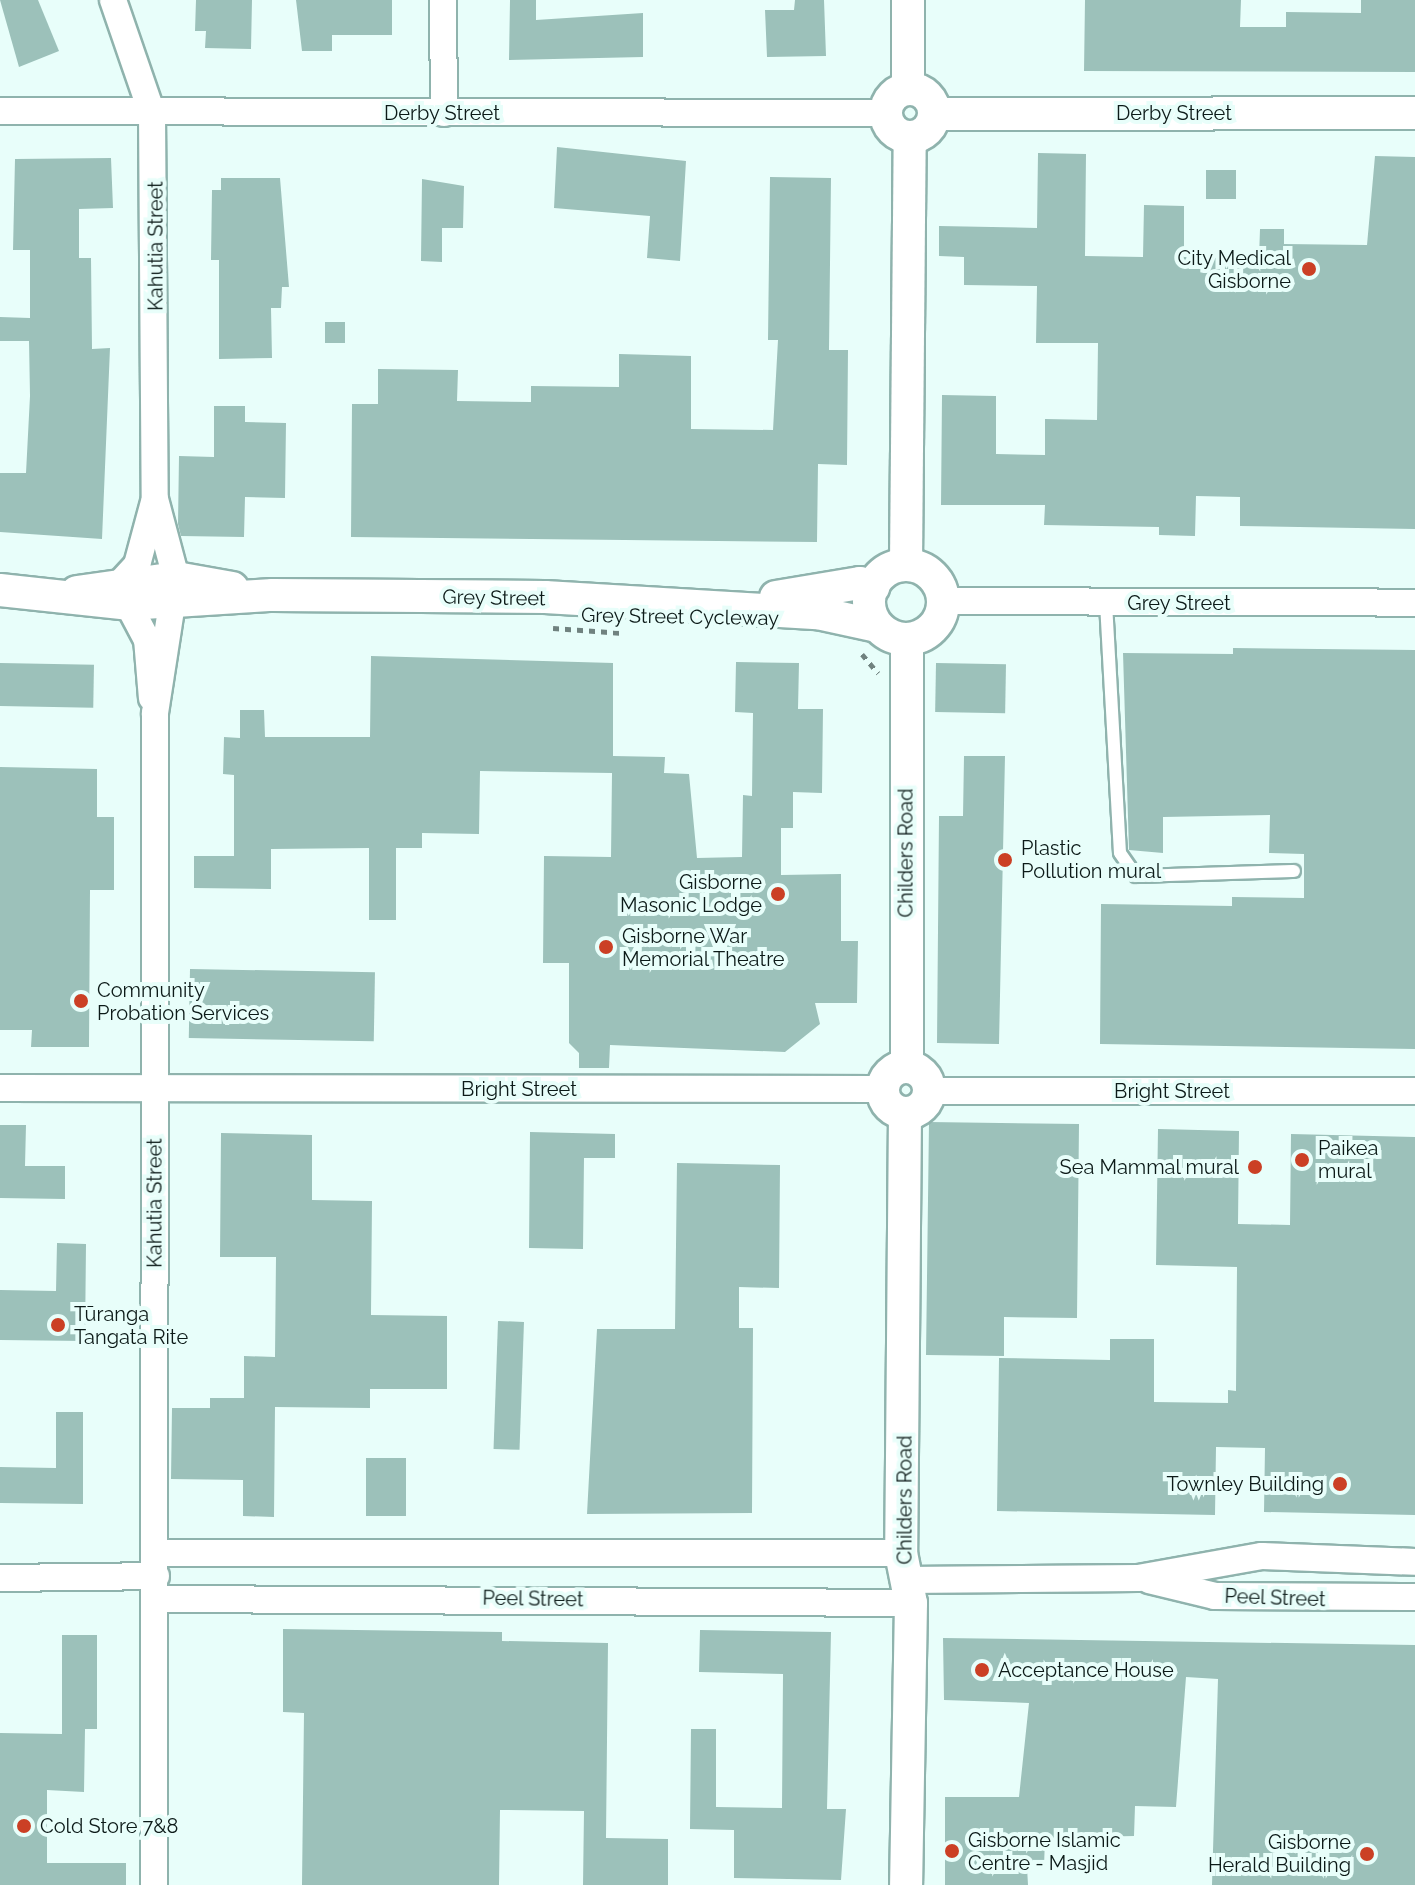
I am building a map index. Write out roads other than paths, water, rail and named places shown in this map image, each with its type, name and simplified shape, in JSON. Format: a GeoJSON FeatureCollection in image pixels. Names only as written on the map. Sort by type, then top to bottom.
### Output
{"type":"FeatureCollection","features":[{"type":"Feature","properties":{"kind":"street","name":"Kahutia Street"},"geometry":{"type":"LineString","coordinates":[[113,0],[152,113],[155,499],[174,591],[155,713]]}},
{"type":"Feature","properties":{"kind":"street"},"geometry":{"type":"LineString","coordinates":[[443,0],[444,113]]}},
{"type":"Feature","properties":{"kind":"street"},"geometry":{"type":"LineString","coordinates":[[908,0],[908,88]]}},
{"type":"Feature","properties":{"kind":"street"},"geometry":{"type":"LineString","coordinates":[[908,88],[889,101],[885,113],[891,128],[910,137]]}},
{"type":"Feature","properties":{"kind":"street"},"geometry":{"type":"LineString","coordinates":[[908,88],[924,94],[934,114],[928,128],[910,137]]}},
{"type":"Feature","properties":{"kind":"street","name":"Derby Street"},"geometry":{"type":"LineString","coordinates":[[0,111],[885,113]]}},
{"type":"Feature","properties":{"kind":"street","name":"Derby Street"},"geometry":{"type":"LineString","coordinates":[[934,114],[1415,113]]}},
{"type":"Feature","properties":{"kind":"street"},"geometry":{"type":"LineString","coordinates":[[906,564],[910,137]]}},
{"type":"Feature","properties":{"kind":"street","name":"Kahutia Street"},"geometry":{"type":"LineString","coordinates":[[154,1885],[155,713],[147,639],[125,592],[137,565],[155,499]]}},
{"type":"Feature","properties":{"kind":"street"},"geometry":{"type":"LineString","coordinates":[[906,564],[933,576],[944,601],[928,631],[907,639],[877,626],[873,587],[906,564]]}},
{"type":"Feature","properties":{"kind":"street","name":"Grey Street"},"geometry":{"type":"LineString","coordinates":[[714,606],[860,583],[873,587]]}},
{"type":"Feature","properties":{"kind":"street","name":"Grey Street"},"geometry":{"type":"LineString","coordinates":[[0,590],[62,595],[174,591],[714,606],[829,614],[877,626]]}},
{"type":"Feature","properties":{"kind":"street","name":"Grey Street"},"geometry":{"type":"LineString","coordinates":[[944,601],[1415,603]]}},
{"type":"Feature","properties":{"kind":"street","name":"Childers Road"},"geometry":{"type":"LineString","coordinates":[[907,639],[907,1066]]}},
{"type":"Feature","properties":{"kind":"street"},"geometry":{"type":"LineString","coordinates":[[907,1066],[923,1074],[930,1091],[922,1107],[905,1113],[889,1106],[883,1089],[890,1073],[907,1066]]}},
{"type":"Feature","properties":{"kind":"street","name":"Bright Street"},"geometry":{"type":"LineString","coordinates":[[0,1088],[155,1091],[883,1089]]}},
{"type":"Feature","properties":{"kind":"street","name":"Bright Street"},"geometry":{"type":"LineString","coordinates":[[930,1091],[1415,1091]]}},
{"type":"Feature","properties":{"kind":"street","name":"Childers Road"},"geometry":{"type":"LineString","coordinates":[[905,1113],[906,1885]]}},
{"type":"Feature","properties":{"kind":"street","name":"Peel Street"},"geometry":{"type":"LineString","coordinates":[[0,1578],[1138,1578],[1262,1556],[1415,1562]]}},
{"type":"Feature","properties":{"kind":"street","name":"Peel Street"},"geometry":{"type":"LineString","coordinates":[[156,1576],[906,1579]]}},
{"type":"Feature","properties":{"kind":"street","name":"Peel Street"},"geometry":{"type":"LineString","coordinates":[[1138,1578],[1215,1596],[1415,1597]]}},
{"type":"Feature","properties":{"kind":"lane"},"geometry":{"type":"LineString","coordinates":[[1106,603],[1120,853],[1136,876],[1294,871]]}},
{"type":"Feature","properties":{"kind":"place","name":"City Medical Gisborne"},"geometry":{"type":"Point","coordinates":[1309,269]}},
{"type":"Feature","properties":{"kind":"place","name":"Plastic Pollution mural"},"geometry":{"type":"Point","coordinates":[1005,860]}},
{"type":"Feature","properties":{"kind":"place","name":"Gisborne Masonic Lodge"},"geometry":{"type":"Point","coordinates":[778,894]}},
{"type":"Feature","properties":{"kind":"place","name":"Gisborne War Memorial Theatre"},"geometry":{"type":"Point","coordinates":[606,947]}},
{"type":"Feature","properties":{"kind":"place","name":"Community Probation Services"},"geometry":{"type":"Point","coordinates":[81,1001]}},
{"type":"Feature","properties":{"kind":"place","name":"Paikea mural"},"geometry":{"type":"Point","coordinates":[1302,1160]}},
{"type":"Feature","properties":{"kind":"place","name":"Sea Mammal mural"},"geometry":{"type":"Point","coordinates":[1255,1167]}},
{"type":"Feature","properties":{"kind":"place","name":"Tūranga Tangata Rite"},"geometry":{"type":"Point","coordinates":[58,1325]}},
{"type":"Feature","properties":{"kind":"place","name":"Townley Building"},"geometry":{"type":"Point","coordinates":[1340,1484]}},
{"type":"Feature","properties":{"kind":"place","name":"Acceptance House"},"geometry":{"type":"Point","coordinates":[982,1670]}},
{"type":"Feature","properties":{"kind":"place","name":"Cold Store 7&8"},"geometry":{"type":"Point","coordinates":[24,1826]}},
{"type":"Feature","properties":{"kind":"place","name":"Gisborne Islamic Centre - Masjid"},"geometry":{"type":"Point","coordinates":[952,1851]}},
{"type":"Feature","properties":{"kind":"place","name":"Gisborne Herald Building"},"geometry":{"type":"Point","coordinates":[1367,1854]}}]}
